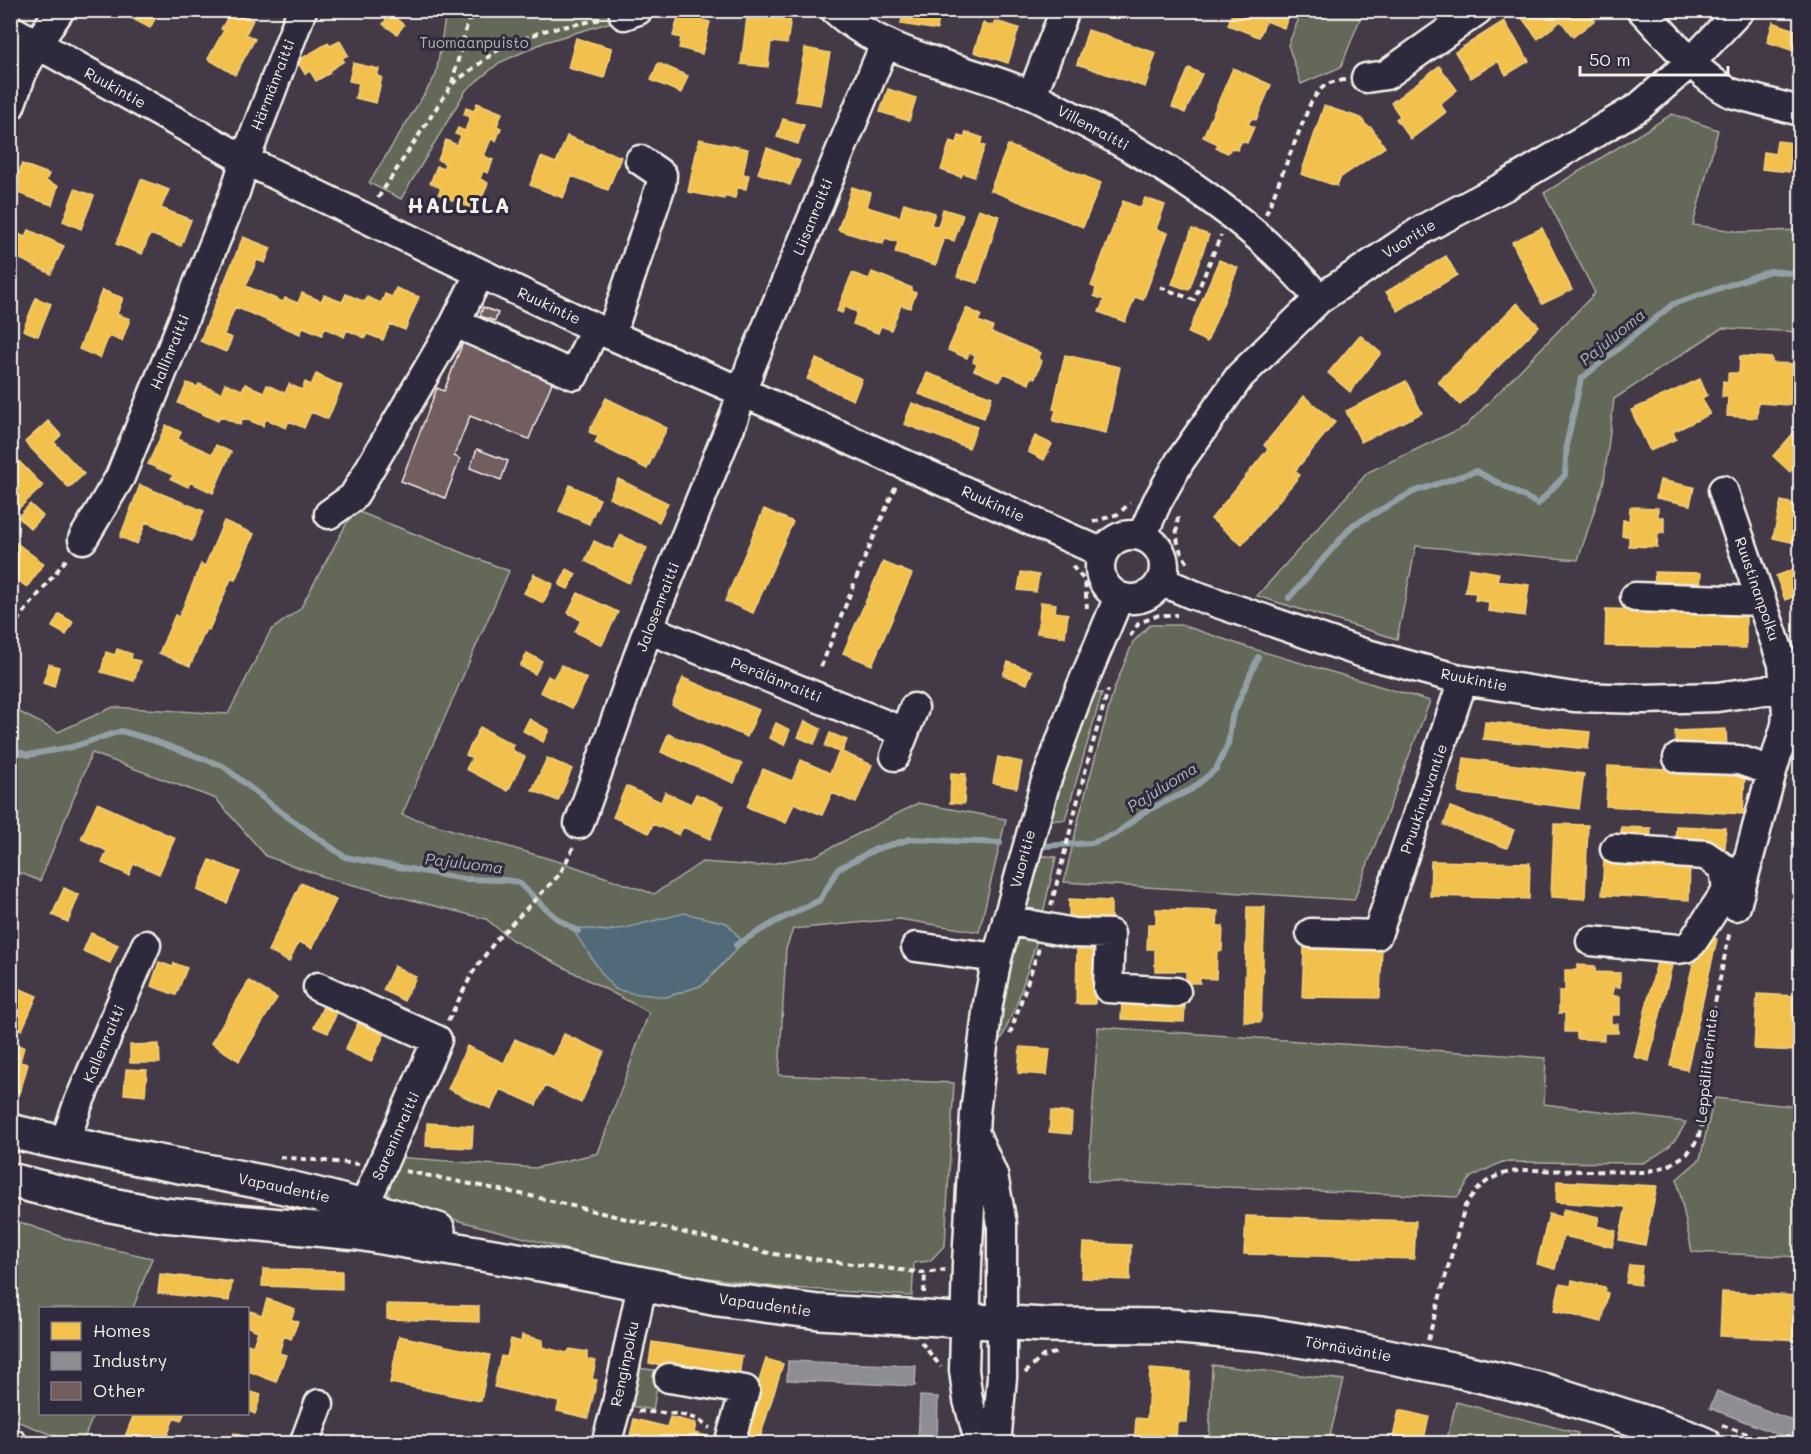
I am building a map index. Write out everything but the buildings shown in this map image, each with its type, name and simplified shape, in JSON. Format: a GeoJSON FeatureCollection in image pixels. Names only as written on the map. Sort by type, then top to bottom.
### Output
{"type":"FeatureCollection","features":[{"type":"Feature","properties":{"kind":"main road","name":"Vapaudentie"},"geometry":{"type":"LineString","coordinates":[[10,1131],[64,1144],[267,1183],[361,1220],[642,1285],[718,1299],[819,1312],[983,1321]]}},
{"type":"Feature","properties":{"kind":"main road","name":"Vapaudentie"},"geometry":{"type":"LineString","coordinates":[[10,1180],[101,1203],[163,1215],[361,1220]]}},
{"type":"Feature","properties":{"kind":"main road","name":"Törnäväntie"},"geometry":{"type":"LineString","coordinates":[[983,1321],[1045,1325],[1169,1326],[1261,1334],[1348,1348],[1546,1391],[1704,1443]]}},
{"type":"Feature","properties":{"kind":"street"},"geometry":{"type":"LineString","coordinates":[[10,106],[22,73],[37,44],[60,10]]}},
{"type":"Feature","properties":{"kind":"street","name":"Härmänraitti"},"geometry":{"type":"LineString","coordinates":[[245,160],[302,10]]}},
{"type":"Feature","properties":{"kind":"street","name":"Villenraitti"},"geometry":{"type":"LineString","coordinates":[[836,10],[885,44],[1032,95],[1110,136],[1185,181],[1257,236],[1319,299]]}},
{"type":"Feature","properties":{"kind":"street"},"geometry":{"type":"LineString","coordinates":[[1032,95],[1065,10]]}},
{"type":"Feature","properties":{"kind":"street"},"geometry":{"type":"LineString","coordinates":[[1366,78],[1386,75],[1478,10]]}},
{"type":"Feature","properties":{"kind":"street"},"geometry":{"type":"LineString","coordinates":[[1642,10],[1706,76],[1731,93],[1800,111]]}},
{"type":"Feature","properties":{"kind":"street","name":"Vuoritie"},"geometry":{"type":"LineString","coordinates":[[1142,536],[1157,502],[1180,461],[1240,376],[1319,299],[1425,228],[1505,186],[1639,107],[1692,61],[1740,10]]}},
{"type":"Feature","properties":{"kind":"street","name":"Ruukintie"},"geometry":{"type":"LineString","coordinates":[[10,29],[245,160],[603,332],[1103,553]]}},
{"type":"Feature","properties":{"kind":"street","name":"Liisanraitti"},"geometry":{"type":"LineString","coordinates":[[742,392],[885,44]]}},
{"type":"Feature","properties":{"kind":"street","name":"Hallinraitti"},"geometry":{"type":"LineString","coordinates":[[83,539],[120,477],[235,192],[245,160]]}},
{"type":"Feature","properties":{"kind":"street"},"geometry":{"type":"LineString","coordinates":[[455,323],[574,375],[603,332],[661,185],[662,175],[640,160]]}},
{"type":"Feature","properties":{"kind":"street"},"geometry":{"type":"LineString","coordinates":[[329,514],[352,497],[455,323],[480,273]]}},
{"type":"Feature","properties":{"kind":"street","name":"Jalosenraitti"},"geometry":{"type":"LineString","coordinates":[[579,824],[648,629],[742,392]]}},
{"type":"Feature","properties":{"kind":"street","name":"Ruustinanpolku"},"geometry":{"type":"LineString","coordinates":[[1723,490],[1793,687]]}},
{"type":"Feature","properties":{"kind":"street"},"geometry":{"type":"LineString","coordinates":[[1124,536],[1142,536],[1152,541],[1164,559],[1165,570],[1161,581],[1156,589],[1138,599],[1119,597],[1110,591],[1100,573],[1103,553],[1115,539],[1124,536]]}},
{"type":"Feature","properties":{"kind":"street","name":"Ruukintie"},"geometry":{"type":"LineString","coordinates":[[1161,581],[1363,653],[1463,680],[1574,697],[1643,699],[1717,697],[1793,687]]}},
{"type":"Feature","properties":{"kind":"street","name":"Vuoritie"},"geometry":{"type":"LineString","coordinates":[[983,1321],[970,1195],[981,1060],[997,958],[1045,784],[1119,597]]}},
{"type":"Feature","properties":{"kind":"street"},"geometry":{"type":"LineString","coordinates":[[1635,597],[1761,601]]}},
{"type":"Feature","properties":{"kind":"street","name":"Perälänraitti"},"geometry":{"type":"LineString","coordinates":[[648,629],[904,732]]}},
{"type":"Feature","properties":{"kind":"street","name":"Pruukintuvantie"},"geometry":{"type":"LineString","coordinates":[[1311,933],[1377,934],[1385,917],[1463,680]]}},
{"type":"Feature","properties":{"kind":"street"},"geometry":{"type":"LineString","coordinates":[[1591,941],[1685,948],[1734,896],[1784,759],[1786,725],[1793,687]]}},
{"type":"Feature","properties":{"kind":"street"},"geometry":{"type":"LineString","coordinates":[[1678,758],[1784,759]]}},
{"type":"Feature","properties":{"kind":"street"},"geometry":{"type":"LineString","coordinates":[[1615,849],[1705,855],[1724,868],[1734,896]]}},
{"type":"Feature","properties":{"kind":"street"},"geometry":{"type":"LineString","coordinates":[[1006,921],[1073,933],[1110,934],[1108,988],[1176,992]]}},
{"type":"Feature","properties":{"kind":"street","name":"Kallenraitti"},"geometry":{"type":"LineString","coordinates":[[64,1144],[78,1104],[146,945]]}},
{"type":"Feature","properties":{"kind":"street"},"geometry":{"type":"LineString","coordinates":[[916,947],[997,958]]}},
{"type":"Feature","properties":{"kind":"street"},"geometry":{"type":"LineString","coordinates":[[318,987],[437,1040]]}},
{"type":"Feature","properties":{"kind":"street","name":"Sareninraitti"},"geometry":{"type":"LineString","coordinates":[[361,1220],[437,1040]]}},
{"type":"Feature","properties":{"kind":"street","name":"Vuoritie"},"geometry":{"type":"LineString","coordinates":[[975,1134],[993,1175],[1002,1224],[983,1321]]}},
{"type":"Feature","properties":{"kind":"street","name":"Renginpolku"},"geometry":{"type":"LineString","coordinates":[[606,1443],[616,1408],[642,1285]]}},
{"type":"Feature","properties":{"kind":"street"},"geometry":{"type":"LineString","coordinates":[[980,1443],[968,1400],[964,1370],[983,1321]]}},
{"type":"Feature","properties":{"kind":"street"},"geometry":{"type":"LineString","coordinates":[[983,1321],[1002,1382],[996,1443]]}},
{"type":"Feature","properties":{"kind":"street"},"geometry":{"type":"LineString","coordinates":[[669,1378],[745,1390],[730,1439]]}},
{"type":"Feature","properties":{"kind":"street"},"geometry":{"type":"LineString","coordinates":[[304,1443],[319,1404]]}},
{"type":"Feature","properties":{"kind":"path"},"geometry":{"type":"LineString","coordinates":[[378,198],[452,84],[469,10]]}},
{"type":"Feature","properties":{"kind":"path"},"geometry":{"type":"LineString","coordinates":[[468,21],[479,10]]}},
{"type":"Feature","properties":{"kind":"path"},"geometry":{"type":"LineString","coordinates":[[452,84],[498,50],[543,31],[631,13]]}},
{"type":"Feature","properties":{"kind":"path"},"geometry":{"type":"LineString","coordinates":[[1257,236],[1311,102],[1320,88],[1329,82],[1366,78]]}},
{"type":"Feature","properties":{"kind":"path"},"geometry":{"type":"LineString","coordinates":[[368,193],[389,203]]}},
{"type":"Feature","properties":{"kind":"path"},"geometry":{"type":"LineString","coordinates":[[1160,287],[1194,300],[1229,215]]}},
{"type":"Feature","properties":{"kind":"path"},"geometry":{"type":"LineString","coordinates":[[821,667],[896,485],[886,480]]}},
{"type":"Feature","properties":{"kind":"path"},"geometry":{"type":"LineString","coordinates":[[1087,521],[1096,522],[1118,514],[1132,500]]}},
{"type":"Feature","properties":{"kind":"path"},"geometry":{"type":"LineString","coordinates":[[1179,512],[1176,532],[1178,548],[1188,564],[1195,570]]}},
{"type":"Feature","properties":{"kind":"path"},"geometry":{"type":"LineString","coordinates":[[10,630],[83,539]]}},
{"type":"Feature","properties":{"kind":"path"},"geometry":{"type":"LineString","coordinates":[[1067,562],[1085,581],[1088,598],[1087,610]]}},
{"type":"Feature","properties":{"kind":"path"},"geometry":{"type":"LineString","coordinates":[[1006,1044],[1046,928],[1063,854],[1108,688]]}},
{"type":"Feature","properties":{"kind":"path"},"geometry":{"type":"LineString","coordinates":[[437,1040],[473,972],[496,940],[548,888],[565,866],[576,841],[579,824]]}},
{"type":"Feature","properties":{"kind":"path","name":"Leppäliiterintie"},"geometry":{"type":"LineString","coordinates":[[1423,1363],[1434,1314],[1465,1206],[1478,1187],[1508,1172],[1526,1170],[1645,1172],[1668,1166],[1687,1154],[1698,1139],[1704,1116],[1714,1008],[1734,896]]}},
{"type":"Feature","properties":{"kind":"path"},"geometry":{"type":"LineString","coordinates":[[270,1156],[383,1166],[531,1196],[772,1254],[925,1273]]}},
{"type":"Feature","properties":{"kind":"path"},"geometry":{"type":"LineString","coordinates":[[944,1270],[947,1263]]}},
{"type":"Feature","properties":{"kind":"path"},"geometry":{"type":"LineString","coordinates":[[1043,1356],[1064,1351]]}},
{"type":"Feature","properties":{"kind":"path"},"geometry":{"type":"LineString","coordinates":[[616,1408],[666,1413],[698,1420],[704,1426],[730,1439]]}},
{"type":"Feature","properties":{"kind":"green space","name":"Tuomaanpuisto"},"geometry":{"type":"Polygon","coordinates":[[[446,11],[645,12],[545,42],[499,63],[466,90],[401,199],[369,183],[436,75],[446,11]]]}},
{"type":"Feature","properties":{"kind":"green space"},"geometry":{"type":"Polygon","coordinates":[[[1302,11],[1363,11],[1341,67],[1301,84],[1288,45],[1302,11]]]}},
{"type":"Feature","properties":{"kind":"green space"},"geometry":{"type":"Polygon","coordinates":[[[1672,114],[1718,130],[1693,225],[1742,232],[1800,230],[1800,332],[1722,328],[1614,399],[1604,481],[1578,560],[1416,546],[1397,639],[1257,596],[1368,472],[1466,426],[1595,293],[1544,193],[1672,114]]]}},
{"type":"Feature","properties":{"kind":"green space"},"geometry":{"type":"Polygon","coordinates":[[[354,510],[509,571],[402,815],[570,865],[654,894],[702,862],[759,866],[815,856],[918,803],[1006,819],[979,932],[899,919],[793,929],[786,949],[779,1075],[954,1083],[945,1245],[930,1261],[914,1263],[912,1296],[776,1287],[642,1269],[396,1204],[384,1188],[397,1157],[535,1168],[598,1153],[649,1012],[512,940],[486,919],[330,879],[266,856],[216,799],[92,753],[40,881],[11,869],[10,707],[58,732],[113,707],[228,714],[271,630],[300,609],[354,510]],[[572,928],[666,997],[703,985],[743,942],[626,928],[607,931],[572,928]]]}},
{"type":"Feature","properties":{"kind":"green space"},"geometry":{"type":"Polygon","coordinates":[[[1150,625],[1182,625],[1247,647],[1430,701],[1354,900],[1064,882],[1080,813],[1114,689],[1133,642],[1150,625]]]}},
{"type":"Feature","properties":{"kind":"green space"},"geometry":{"type":"Polygon","coordinates":[[[1095,693],[1102,693],[1065,820],[1046,820],[1069,753],[1095,693]]]}},
{"type":"Feature","properties":{"kind":"green space"},"geometry":{"type":"Polygon","coordinates":[[[1035,855],[1056,857],[1041,914],[1025,911],[1035,855]]]}},
{"type":"Feature","properties":{"kind":"green space"},"geometry":{"type":"Polygon","coordinates":[[[1019,935],[1037,940],[1017,1003],[1002,1038],[997,1041],[1004,993],[1016,939],[1019,935]]]}},
{"type":"Feature","properties":{"kind":"green space"},"geometry":{"type":"Polygon","coordinates":[[[1098,1027],[1546,1058],[1544,1104],[1686,1122],[1678,1137],[1668,1147],[1643,1163],[1502,1162],[1471,1177],[1458,1197],[1088,1181],[1098,1027]]]}},
{"type":"Feature","properties":{"kind":"green space"},"geometry":{"type":"Polygon","coordinates":[[[1714,1098],[1800,1107],[1800,1257],[1692,1252],[1677,1179],[1700,1159],[1714,1098]]]}},
{"type":"Feature","properties":{"kind":"green space"},"geometry":{"type":"Polygon","coordinates":[[[11,1219],[71,1240],[152,1258],[133,1307],[39,1307],[39,1415],[94,1415],[82,1443],[74,1443],[11,1419],[11,1219]]]}},
{"type":"Feature","properties":{"kind":"green space"},"geometry":{"type":"Polygon","coordinates":[[[1212,1365],[1344,1380],[1328,1443],[1209,1443],[1212,1365]]]}},
{"type":"Feature","properties":{"kind":"green space"},"geometry":{"type":"Polygon","coordinates":[[[631,1367],[660,1371],[653,1410],[624,1405],[631,1367]]]}},
{"type":"Feature","properties":{"kind":"green space"},"geometry":{"type":"Polygon","coordinates":[[[1456,1402],[1578,1433],[1575,1443],[1446,1443],[1456,1402]]]}},
{"type":"Feature","properties":{"kind":"water"},"geometry":{"type":"Polygon","coordinates":[[[684,913],[727,923],[743,942],[703,985],[666,997],[615,989],[571,927],[607,931],[684,913]]]}},
{"type":"Feature","properties":{"kind":"waterway","name":"Pajuluoma"},"geometry":{"type":"LineString","coordinates":[[1289,598],[1353,525],[1413,492],[1476,471],[1538,504],[1565,475],[1567,442],[1581,379],[1673,304],[1770,271],[1800,274]]}},
{"type":"Feature","properties":{"kind":"waterway","name":"Pajuluoma"},"geometry":{"type":"LineString","coordinates":[[1043,846],[1092,843],[1116,834],[1144,812],[1192,789],[1216,769],[1228,744],[1232,717],[1258,657]]}},
{"type":"Feature","properties":{"kind":"waterway","name":"Pajuluoma"},"geometry":{"type":"LineString","coordinates":[[10,749],[28,755],[72,747],[121,731],[149,739],[223,766],[278,810],[345,857],[464,879],[518,882],[556,918],[578,931]]}},
{"type":"Feature","properties":{"kind":"waterway","name":"Pajuluoma"},"geometry":{"type":"LineString","coordinates":[[736,945],[775,922],[820,900],[838,869],[876,849],[911,839],[1000,843]]}},
{"type":"Feature","properties":{"kind":"district","name":"HALLILA"},"geometry":{"type":"Point","coordinates":[459,206]}}]}
